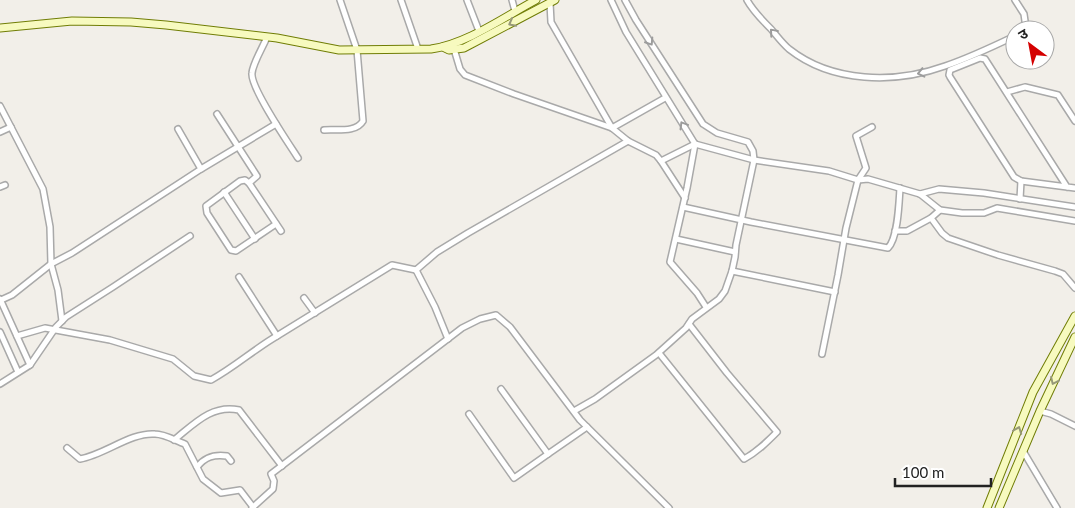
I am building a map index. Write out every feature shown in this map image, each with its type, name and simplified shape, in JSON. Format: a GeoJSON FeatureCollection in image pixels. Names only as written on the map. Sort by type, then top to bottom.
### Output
{"type":"FeatureCollection","features":[{"type":"Feature","properties":{"kind":"street"},"geometry":{"type":"LineString","coordinates":[[324,130],[353,128],[360,126],[363,120],[357,50],[340,0]]}},
{"type":"Feature","properties":{"kind":"street"},"geometry":{"type":"LineString","coordinates":[[401,0],[418,48]]}},
{"type":"Feature","properties":{"kind":"street"},"geometry":{"type":"LineString","coordinates":[[467,0],[479,31]]}},
{"type":"Feature","properties":{"kind":"street"},"geometry":{"type":"LineString","coordinates":[[512,0],[516,11]]}},
{"type":"Feature","properties":{"kind":"street"},"geometry":{"type":"LineString","coordinates":[[454,46],[536,0]]}},
{"type":"Feature","properties":{"kind":"street"},"geometry":{"type":"LineString","coordinates":[[611,0],[626,32],[695,144],[754,160],[829,171],[858,180],[868,178],[920,194],[940,210],[984,213],[998,208],[1075,221]]}},
{"type":"Feature","properties":{"kind":"street"},"geometry":{"type":"LineString","coordinates":[[574,411],[659,353],[670,344],[692,319],[719,299],[725,291],[732,271],[754,160],[753,151],[748,142],[717,133],[703,124],[625,0]]}},
{"type":"Feature","properties":{"kind":"street"},"geometry":{"type":"LineString","coordinates":[[747,0],[760,18],[788,49],[819,66],[844,75],[892,78],[915,74],[943,67],[1005,40]]}},
{"type":"Feature","properties":{"kind":"street"},"geometry":{"type":"LineString","coordinates":[[1015,0],[1024,14],[1025,20]]}},
{"type":"Feature","properties":{"kind":"street"},"geometry":{"type":"LineString","coordinates":[[553,1],[551,22],[612,128]]}},
{"type":"Feature","properties":{"kind":"street"},"geometry":{"type":"LineString","coordinates":[[0,28],[72,21],[121,22],[166,25],[267,37],[340,50],[454,46],[464,48],[553,1]]}},
{"type":"Feature","properties":{"kind":"street"},"geometry":{"type":"LineString","coordinates":[[267,37],[252,73],[252,83],[298,158]]}},
{"type":"Feature","properties":{"kind":"street"},"geometry":{"type":"LineString","coordinates":[[454,46],[460,69],[472,79],[612,128],[628,140],[656,155],[685,198]]}},
{"type":"Feature","properties":{"kind":"street"},"geometry":{"type":"LineString","coordinates":[[1067,187],[983,57],[954,68],[949,72],[950,78],[1014,177],[1021,181],[1067,187],[1075,188]]}},
{"type":"Feature","properties":{"kind":"street"},"geometry":{"type":"LineString","coordinates":[[1007,92],[1026,87],[1058,95],[1075,121]]}},
{"type":"Feature","properties":{"kind":"street"},"geometry":{"type":"LineString","coordinates":[[612,128],[666,98]]}},
{"type":"Feature","properties":{"kind":"street"},"geometry":{"type":"LineString","coordinates":[[0,106],[43,189],[50,227],[51,264],[62,321]]}},
{"type":"Feature","properties":{"kind":"street"},"geometry":{"type":"LineString","coordinates":[[217,114],[257,176],[248,183]]}},
{"type":"Feature","properties":{"kind":"street"},"geometry":{"type":"LineString","coordinates":[[30,365],[0,300],[12,295],[51,264],[72,253],[202,169],[276,124]]}},
{"type":"Feature","properties":{"kind":"street"},"geometry":{"type":"LineString","coordinates":[[0,132],[11,127]]}},
{"type":"Feature","properties":{"kind":"street"},"geometry":{"type":"LineString","coordinates":[[822,354],[858,180],[865,171],[866,166],[856,136],[872,127]]}},
{"type":"Feature","properties":{"kind":"street"},"geometry":{"type":"LineString","coordinates":[[178,129],[202,169]]}},
{"type":"Feature","properties":{"kind":"street"},"geometry":{"type":"LineString","coordinates":[[416,270],[437,252],[628,140]]}},
{"type":"Feature","properties":{"kind":"street"},"geometry":{"type":"LineString","coordinates":[[661,162],[695,144]]}},
{"type":"Feature","properties":{"kind":"street"},"geometry":{"type":"LineString","coordinates":[[695,144],[670,262],[697,293],[706,308]]}},
{"type":"Feature","properties":{"kind":"street"},"geometry":{"type":"LineString","coordinates":[[276,224],[236,251],[231,250],[206,211],[206,206],[242,180],[248,183],[281,231]]}},
{"type":"Feature","properties":{"kind":"street"},"geometry":{"type":"LineString","coordinates":[[1020,199],[1021,181]]}},
{"type":"Feature","properties":{"kind":"street"},"geometry":{"type":"LineString","coordinates":[[683,207],[888,248],[891,245],[895,231],[900,188]]}},
{"type":"Feature","properties":{"kind":"street"},"geometry":{"type":"LineString","coordinates":[[920,194],[939,189],[984,193],[1075,207]]}},
{"type":"Feature","properties":{"kind":"street"},"geometry":{"type":"LineString","coordinates":[[224,192],[255,238]]}},
{"type":"Feature","properties":{"kind":"street"},"geometry":{"type":"LineString","coordinates":[[998,208],[999,196]]}},
{"type":"Feature","properties":{"kind":"street"},"geometry":{"type":"LineString","coordinates":[[895,231],[907,231],[940,210]]}},
{"type":"Feature","properties":{"kind":"street"},"geometry":{"type":"LineString","coordinates":[[930,218],[942,233],[952,240],[1056,271],[1063,274],[1075,288]]}},
{"type":"Feature","properties":{"kind":"street"},"geometry":{"type":"LineString","coordinates":[[0,384],[30,365],[54,330],[66,317],[190,236]]}},
{"type":"Feature","properties":{"kind":"street"},"geometry":{"type":"LineString","coordinates":[[676,239],[736,252]]}},
{"type":"Feature","properties":{"kind":"street"},"geometry":{"type":"LineString","coordinates":[[17,336],[45,328],[110,340],[173,359],[194,376],[211,380],[233,368],[241,360],[277,336],[392,265],[416,270]]}},
{"type":"Feature","properties":{"kind":"street"},"geometry":{"type":"LineString","coordinates":[[416,270],[435,307],[448,339]]}},
{"type":"Feature","properties":{"kind":"street"},"geometry":{"type":"LineString","coordinates":[[732,271],[835,292]]}},
{"type":"Feature","properties":{"kind":"street"},"geometry":{"type":"LineString","coordinates":[[239,277],[277,336]]}},
{"type":"Feature","properties":{"kind":"street"},"geometry":{"type":"LineString","coordinates":[[304,298],[315,313]]}},
{"type":"Feature","properties":{"kind":"street"},"geometry":{"type":"LineString","coordinates":[[67,448],[80,459],[154,433],[186,444],[203,479],[221,493],[240,490],[252,508],[273,489],[274,479],[271,474],[462,328],[496,314],[510,327],[587,427],[669,508]]}},
{"type":"Feature","properties":{"kind":"street"},"geometry":{"type":"LineString","coordinates":[[988,508],[1033,392],[1075,316]]}},
{"type":"Feature","properties":{"kind":"street"},"geometry":{"type":"LineString","coordinates":[[659,353],[744,459],[767,442],[777,432],[720,365],[689,324]]}},
{"type":"Feature","properties":{"kind":"street"},"geometry":{"type":"LineString","coordinates":[[0,332],[18,372]]}},
{"type":"Feature","properties":{"kind":"street"},"geometry":{"type":"LineString","coordinates":[[999,508],[1040,411],[1075,337]]}},
{"type":"Feature","properties":{"kind":"street"},"geometry":{"type":"LineString","coordinates":[[501,389],[548,454]]}},
{"type":"Feature","properties":{"kind":"street"},"geometry":{"type":"LineString","coordinates":[[174,440],[210,412],[231,408],[239,410],[282,466]]}},
{"type":"Feature","properties":{"kind":"street"},"geometry":{"type":"LineString","coordinates":[[1040,411],[1052,414],[1075,426]]}},
{"type":"Feature","properties":{"kind":"street"},"geometry":{"type":"LineString","coordinates":[[469,414],[514,478],[587,427]]}},
{"type":"Feature","properties":{"kind":"street"},"geometry":{"type":"LineString","coordinates":[[1024,451],[1057,508]]}},
{"type":"Feature","properties":{"kind":"street"},"geometry":{"type":"LineString","coordinates":[[197,467],[208,457],[220,455],[227,456],[230,462]]}}]}
